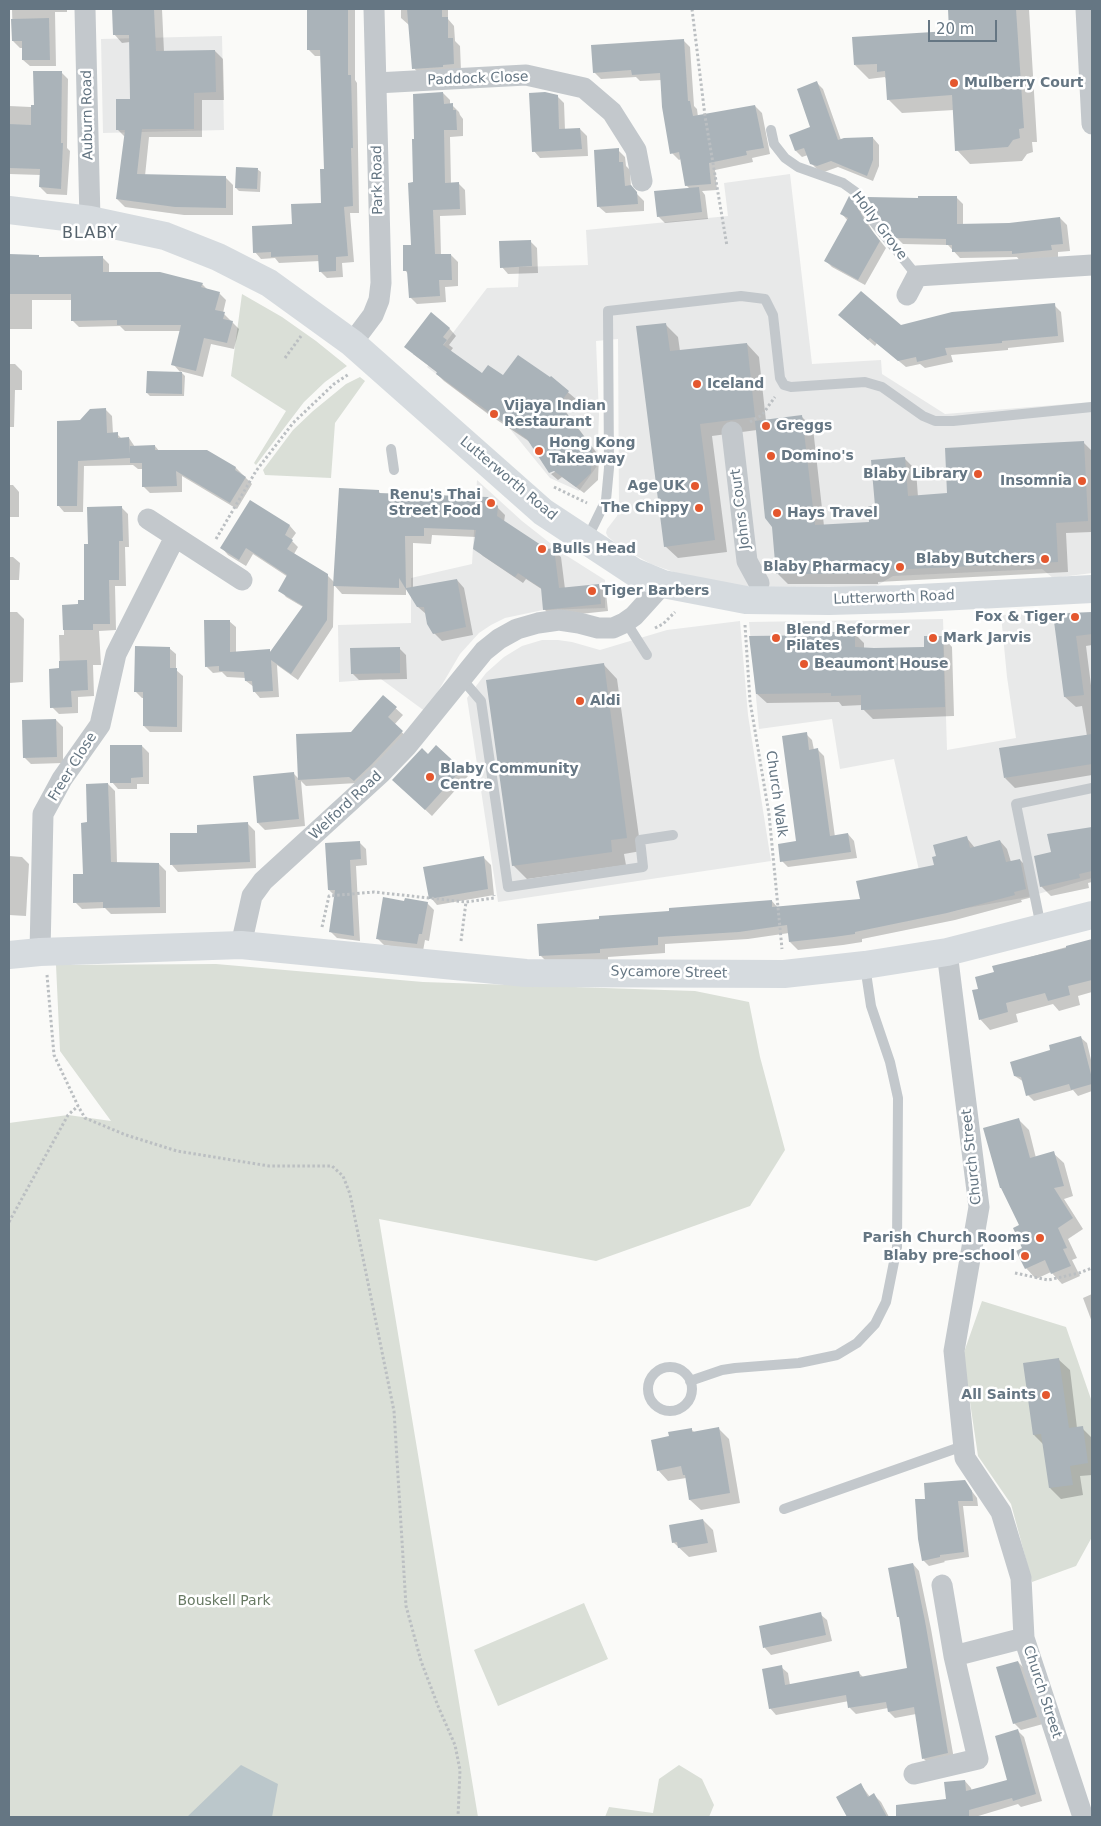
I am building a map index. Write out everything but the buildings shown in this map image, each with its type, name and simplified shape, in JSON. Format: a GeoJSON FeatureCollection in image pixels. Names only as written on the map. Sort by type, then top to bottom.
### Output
{"type":"FeatureCollection","features":[{"type":"Feature","properties":{"kind":"street","name":"Auburn Road"},"geometry":{"type":"LineString","coordinates":[[86,9],[90,220]]}},
{"type":"Feature","properties":{"kind":"street","name":"Park Road"},"geometry":{"type":"LineString","coordinates":[[352,342],[373,315],[379,300],[381,283],[374,9]]}},
{"type":"Feature","properties":{"kind":"street"},"geometry":{"type":"LineString","coordinates":[[1086,9],[1092,124]]}},
{"type":"Feature","properties":{"kind":"street","name":"Paddock Close"},"geometry":{"type":"LineString","coordinates":[[376,82],[526,75],[584,88],[612,112],[636,150],[642,181]]}},
{"type":"Feature","properties":{"kind":"street","name":"Lutterworth Road"},"geometry":{"type":"LineString","coordinates":[[9,210],[90,220],[165,236],[218,257],[269,283],[352,342],[543,512],[634,572],[663,584],[746,600],[829,601],[1092,589]]}},
{"type":"Feature","properties":{"kind":"street"},"geometry":{"type":"LineString","coordinates":[[907,295],[917,276],[1092,265]]}},
{"type":"Feature","properties":{"kind":"street","name":"Johns Court"},"geometry":{"type":"LineString","coordinates":[[732,432],[747,561],[758,583]]}},
{"type":"Feature","properties":{"kind":"street"},"geometry":{"type":"LineString","coordinates":[[148,519],[242,580]]}},
{"type":"Feature","properties":{"kind":"street","name":"Freer Close"},"geometry":{"type":"LineString","coordinates":[[44,961],[44,814],[62,779],[100,724],[116,654],[175,537]]}},
{"type":"Feature","properties":{"kind":"street","name":"Welford Road"},"geometry":{"type":"LineString","coordinates":[[241,945],[252,896],[263,881],[381,774],[407,746],[484,651],[499,639],[517,629],[538,623],[559,620],[598,628],[613,628],[626,622],[647,603],[663,584]]}},
{"type":"Feature","properties":{"kind":"street","name":"Sycamore Street"},"geometry":{"type":"LineString","coordinates":[[241,945],[526,972],[784,974],[865,965],[947,952],[1092,915]]}},
{"type":"Feature","properties":{"kind":"street"},"geometry":{"type":"LineString","coordinates":[[9,955],[44,961],[241,945]]}},
{"type":"Feature","properties":{"kind":"street","name":"Church Street"},"geometry":{"type":"LineString","coordinates":[[947,952],[979,1207],[954,1351],[963,1446],[965,1458],[1001,1512],[1021,1578],[1024,1638],[1084,1817]]}},
{"type":"Feature","properties":{"kind":"street"},"geometry":{"type":"LineString","coordinates":[[914,1774],[978,1759],[954,1656],[942,1585]]}},
{"type":"Feature","properties":{"kind":"street"},"geometry":{"type":"LineString","coordinates":[[954,1656],[1024,1638]]}},
{"type":"Feature","properties":{"kind":"lane","name":"Holly Grove"},"geometry":{"type":"LineString","coordinates":[[771,130],[774,144],[785,158],[798,167],[843,183],[857,193],[873,220],[917,276]]}},
{"type":"Feature","properties":{"kind":"lane"},"geometry":{"type":"LineString","coordinates":[[586,540],[606,500],[609,468],[608,311],[741,296],[765,299],[773,315],[780,378],[784,385],[865,382],[882,388],[923,416],[935,420],[954,420],[1092,406]]}},
{"type":"Feature","properties":{"kind":"lane"},"geometry":{"type":"LineString","coordinates":[[391,449],[394,470]]}},
{"type":"Feature","properties":{"kind":"lane"},"geometry":{"type":"LineString","coordinates":[[626,622],[647,655]]}},
{"type":"Feature","properties":{"kind":"lane"},"geometry":{"type":"LineString","coordinates":[[462,679],[481,701],[508,887],[643,867],[640,840],[673,835]]}},
{"type":"Feature","properties":{"kind":"lane"},"geometry":{"type":"LineString","coordinates":[[1042,928],[1016,804],[1092,788]]}},
{"type":"Feature","properties":{"kind":"lane"},"geometry":{"type":"LineString","coordinates":[[690,1381],[722,1370],[799,1362],[837,1355],[857,1343],[875,1324],[886,1302],[897,1247],[898,1098],[890,1062],[871,1006],[865,965]]}},
{"type":"Feature","properties":{"kind":"lane"},"geometry":{"type":"LineString","coordinates":[[667,1366],[681,1370],[690,1381],[691,1395],[676,1410],[662,1409],[656,1406],[648,1394],[650,1379],[654,1373],[667,1366]]}},
{"type":"Feature","properties":{"kind":"lane"},"geometry":{"type":"LineString","coordinates":[[784,1509],[963,1446]]}},
{"type":"Feature","properties":{"kind":"path"},"geometry":{"type":"LineString","coordinates":[[692,9],[706,116],[727,246]]}},
{"type":"Feature","properties":{"kind":"path"},"geometry":{"type":"LineString","coordinates":[[206,557],[256,471],[293,423],[334,384],[350,373]]}},
{"type":"Feature","properties":{"kind":"path"},"geometry":{"type":"LineString","coordinates":[[732,432],[762,415],[784,385]]}},
{"type":"Feature","properties":{"kind":"path","name":"Church Walk"},"geometry":{"type":"LineString","coordinates":[[744,617],[750,701],[769,814],[784,974]]}},
{"type":"Feature","properties":{"kind":"path"},"geometry":{"type":"LineString","coordinates":[[321,932],[329,896],[374,892],[466,902],[494,898],[492,888]]}},
{"type":"Feature","properties":{"kind":"path"},"geometry":{"type":"LineString","coordinates":[[460,950],[466,902]]}},
{"type":"Feature","properties":{"kind":"path"},"geometry":{"type":"LineString","coordinates":[[44,961],[54,1054],[85,1118],[126,1135],[177,1151],[269,1166],[332,1166],[343,1176],[350,1194],[394,1412],[406,1606],[421,1661],[455,1745],[460,1770],[458,1817]]}},
{"type":"Feature","properties":{"kind":"path"},"geometry":{"type":"LineString","coordinates":[[9,1222],[68,1115],[78,1106]]}},
{"type":"Feature","properties":{"kind":"path"},"geometry":{"type":"LineString","coordinates":[[1015,1273],[1048,1280],[1092,1268]]}},
{"type":"Feature","properties":{"kind":"shaded area"},"geometry":{"type":"Polygon","coordinates":[[[222,36],[224,130],[103,133],[101,39],[222,36]]]}},
{"type":"Feature","properties":{"kind":"shaded area"},"geometry":{"type":"Polygon","coordinates":[[[790,174],[812,364],[881,360],[882,374],[945,414],[1092,402],[1092,573],[1053,578],[1042,569],[893,576],[873,588],[744,586],[696,580],[651,564],[622,548],[608,537],[606,533],[617,516],[619,509],[618,339],[596,341],[599,415],[597,466],[579,491],[550,478],[506,424],[479,407],[427,367],[487,288],[518,287],[519,267],[588,265],[586,230],[728,216],[724,183],[790,174]]]}},
{"type":"Feature","properties":{"kind":"shaded area"},"geometry":{"type":"Polygon","coordinates":[[[477,480],[522,521],[564,554],[605,580],[605,608],[543,610],[505,618],[491,625],[479,633],[460,654],[426,712],[381,679],[339,682],[338,625],[411,623],[411,578],[472,564],[477,480]]]}},
{"type":"Feature","properties":{"kind":"shaded area"},"geometry":{"type":"Polygon","coordinates":[[[1092,612],[1092,878],[1028,897],[929,915],[894,759],[840,769],[832,719],[759,729],[749,622],[943,619],[947,750],[1016,738],[1007,677],[1001,615],[1092,612]]]}},
{"type":"Feature","properties":{"kind":"shaded area"},"geometry":{"type":"Polygon","coordinates":[[[740,621],[748,715],[771,861],[498,902],[467,698],[486,673],[504,657],[522,646],[542,640],[572,642],[600,650],[667,630],[740,621]]]}},
{"type":"Feature","properties":{"kind":"shaded area"},"geometry":{"type":"Polygon","coordinates":[[[241,1765],[278,1784],[272,1817],[187,1817],[241,1765]]]}},
{"type":"Feature","properties":{"kind":"green space"},"geometry":{"type":"Polygon","coordinates":[[[242,294],[282,317],[347,366],[325,382],[304,402],[256,465],[254,463],[286,411],[231,376],[242,294]]]}},
{"type":"Feature","properties":{"kind":"green space"},"geometry":{"type":"Polygon","coordinates":[[[360,377],[365,381],[335,423],[331,478],[265,475],[263,470],[293,430],[346,384],[360,377]]]}},
{"type":"Feature","properties":{"kind":"green space","name":"Bouskell Park"},"geometry":{"type":"Polygon","coordinates":[[[216,964],[423,982],[695,991],[749,1002],[760,1057],[785,1150],[750,1206],[596,1261],[379,1219],[478,1817],[9,1817],[9,1123],[68,1115],[111,1121],[60,1051],[56,965],[216,964]]]}},
{"type":"Feature","properties":{"kind":"green space"},"geometry":{"type":"Polygon","coordinates":[[[982,1301],[1066,1327],[1092,1402],[1092,1537],[1076,1566],[1032,1582],[1011,1504],[978,1456],[963,1355],[982,1301]]]}},
{"type":"Feature","properties":{"kind":"green space"},"geometry":{"type":"Polygon","coordinates":[[[584,1603],[608,1659],[498,1706],[474,1650],[584,1603]]]}},
{"type":"Feature","properties":{"kind":"green space"},"geometry":{"type":"Polygon","coordinates":[[[679,1765],[702,1779],[714,1805],[709,1817],[605,1817],[609,1807],[653,1813],[659,1779],[679,1765]]]}},
{"type":"Feature","properties":{"kind":"place","name":"Mulberry Court"},"geometry":{"type":"Point","coordinates":[954,83]}},
{"type":"Feature","properties":{"kind":"place","name":"Iceland"},"geometry":{"type":"Point","coordinates":[697,384]}},
{"type":"Feature","properties":{"kind":"place","name":"Vijaya Indian Restaurant"},"geometry":{"type":"Point","coordinates":[494,414]}},
{"type":"Feature","properties":{"kind":"place","name":"Greggs"},"geometry":{"type":"Point","coordinates":[766,426]}},
{"type":"Feature","properties":{"kind":"place","name":"Hong Kong Takeaway"},"geometry":{"type":"Point","coordinates":[539,451]}},
{"type":"Feature","properties":{"kind":"place","name":"Domino's"},"geometry":{"type":"Point","coordinates":[771,456]}},
{"type":"Feature","properties":{"kind":"place","name":"Blaby Library"},"geometry":{"type":"Point","coordinates":[978,474]}},
{"type":"Feature","properties":{"kind":"place","name":"Insomnia"},"geometry":{"type":"Point","coordinates":[1082,481]}},
{"type":"Feature","properties":{"kind":"place","name":"Age UK"},"geometry":{"type":"Point","coordinates":[695,486]}},
{"type":"Feature","properties":{"kind":"place","name":"Renu's Thai Street Food"},"geometry":{"type":"Point","coordinates":[491,503]}},
{"type":"Feature","properties":{"kind":"place","name":"The Chippy"},"geometry":{"type":"Point","coordinates":[699,508]}},
{"type":"Feature","properties":{"kind":"place","name":"Hays Travel"},"geometry":{"type":"Point","coordinates":[777,513]}},
{"type":"Feature","properties":{"kind":"place","name":"Bulls Head"},"geometry":{"type":"Point","coordinates":[542,549]}},
{"type":"Feature","properties":{"kind":"place","name":"Blaby Butchers"},"geometry":{"type":"Point","coordinates":[1045,559]}},
{"type":"Feature","properties":{"kind":"place","name":"Blaby Pharmacy"},"geometry":{"type":"Point","coordinates":[900,567]}},
{"type":"Feature","properties":{"kind":"place","name":"Tiger Barbers"},"geometry":{"type":"Point","coordinates":[592,591]}},
{"type":"Feature","properties":{"kind":"place","name":"Fox & Tiger"},"geometry":{"type":"Point","coordinates":[1075,617]}},
{"type":"Feature","properties":{"kind":"place","name":"Blend Reformer Pilates"},"geometry":{"type":"Point","coordinates":[776,638]}},
{"type":"Feature","properties":{"kind":"place","name":"Mark Jarvis"},"geometry":{"type":"Point","coordinates":[933,638]}},
{"type":"Feature","properties":{"kind":"place","name":"Beaumont House"},"geometry":{"type":"Point","coordinates":[804,664]}},
{"type":"Feature","properties":{"kind":"place","name":"Aldi"},"geometry":{"type":"Point","coordinates":[580,701]}},
{"type":"Feature","properties":{"kind":"place","name":"Blaby Community Centre"},"geometry":{"type":"Point","coordinates":[430,777]}},
{"type":"Feature","properties":{"kind":"place","name":"Parish Church Rooms"},"geometry":{"type":"Point","coordinates":[1040,1238]}},
{"type":"Feature","properties":{"kind":"place","name":"Blaby pre-school"},"geometry":{"type":"Point","coordinates":[1025,1256]}},
{"type":"Feature","properties":{"kind":"place","name":"All Saints"},"geometry":{"type":"Point","coordinates":[1046,1395]}},
{"type":"Feature","properties":{"kind":"district","name":"BLABY"},"geometry":{"type":"Point","coordinates":[90,234]}}]}
